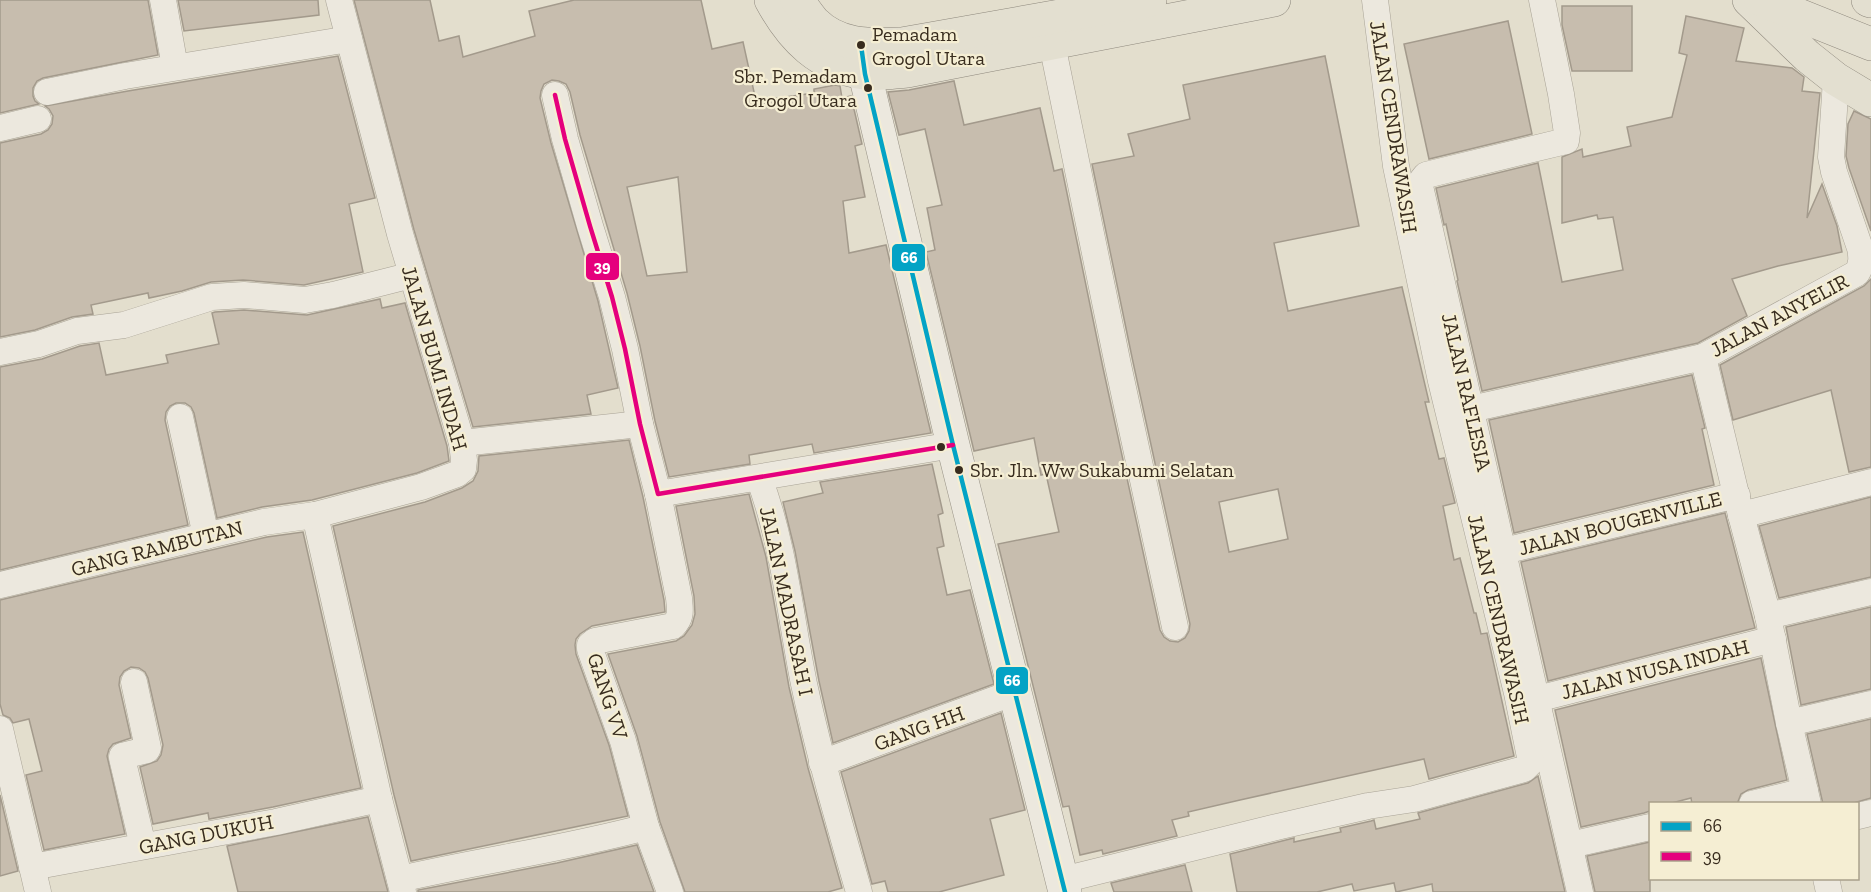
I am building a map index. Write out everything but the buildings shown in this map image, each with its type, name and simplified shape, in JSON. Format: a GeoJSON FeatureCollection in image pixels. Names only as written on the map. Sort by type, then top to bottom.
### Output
{"type":"FeatureCollection","features":[{"type":"Feature","properties":{"kind":"main road"},"geometry":{"type":"LineString","coordinates":[[771,0],[794,36],[826,62],[863,59],[902,44],[1142,1]]}},
{"type":"Feature","properties":{"kind":"main road"},"geometry":{"type":"LineString","coordinates":[[797,0],[816,23],[863,59],[907,71],[1266,1]]}},
{"type":"Feature","properties":{"kind":"main road"},"geometry":{"type":"LineString","coordinates":[[1749,0],[1807,56],[1836,79],[1871,100]]}},
{"type":"Feature","properties":{"kind":"main road"},"geometry":{"type":"LineString","coordinates":[[1761,0],[1796,7],[1871,44]]}},
{"type":"Feature","properties":{"kind":"street"},"geometry":{"type":"LineString","coordinates":[[163,0],[175,68]]}},
{"type":"Feature","properties":{"kind":"street","name":"JALAN BUMI INDAH"},"geometry":{"type":"LineString","coordinates":[[315,515],[403,492],[457,474],[464,466],[462,443],[412,275],[339,0]]}},
{"type":"Feature","properties":{"kind":"street","name":"JALAN CENDRAWASIH"},"geometry":{"type":"LineString","coordinates":[[1064,886],[1281,826],[1446,791],[1524,769],[1532,762],[1442,381],[1396,166],[1375,0]]}},
{"type":"Feature","properties":{"kind":"street","name":"JALAN RAFLESIA"},"geometry":{"type":"LineString","coordinates":[[1542,0],[1561,94],[1567,133],[1566,141],[1426,175],[1420,186],[1580,892]]}},
{"type":"Feature","properties":{"kind":"street"},"geometry":{"type":"LineString","coordinates":[[47,92],[125,76],[349,39]]}},
{"type":"Feature","properties":{"kind":"street"},"geometry":{"type":"LineString","coordinates":[[1052,44],[1175,627]]}},
{"type":"Feature","properties":{"kind":"street"},"geometry":{"type":"LineString","coordinates":[[863,59],[953,445],[1064,886]]}},
{"type":"Feature","properties":{"kind":"street","name":"JALAN ANYELIR"},"geometry":{"type":"LineString","coordinates":[[1471,409],[1703,357],[1857,273],[1861,267],[1860,248],[1831,158],[1836,79]]}},
{"type":"Feature","properties":{"kind":"street"},"geometry":{"type":"LineString","coordinates":[[555,95],[580,194],[612,297],[658,494]]}},
{"type":"Feature","properties":{"kind":"street"},"geometry":{"type":"LineString","coordinates":[[0,128],[38,119]]}},
{"type":"Feature","properties":{"kind":"street"},"geometry":{"type":"LineString","coordinates":[[0,352],[39,344],[77,331],[124,325],[212,297],[244,295],[305,300],[412,275]]}},
{"type":"Feature","properties":{"kind":"street"},"geometry":{"type":"LineString","coordinates":[[1703,357],[1770,628],[1807,797],[1768,802]]}},
{"type":"Feature","properties":{"kind":"street"},"geometry":{"type":"LineString","coordinates":[[180,417],[206,536]]}},
{"type":"Feature","properties":{"kind":"street"},"geometry":{"type":"LineString","coordinates":[[462,443],[640,424]]}},
{"type":"Feature","properties":{"kind":"street"},"geometry":{"type":"LineString","coordinates":[[759,478],[953,445]]}},
{"type":"Feature","properties":{"kind":"street","name":"JALAN MADRASAH I"},"geometry":{"type":"LineString","coordinates":[[658,494],[759,478],[778,544],[804,683],[822,763],[859,892]]}},
{"type":"Feature","properties":{"kind":"street","name":"JALAN BOUGENVILLE"},"geometry":{"type":"LineString","coordinates":[[1503,552],[1739,505],[1871,482]]}},
{"type":"Feature","properties":{"kind":"street","name":"GANG VV"},"geometry":{"type":"LineString","coordinates":[[658,494],[680,598],[679,621],[673,626],[595,640],[590,645],[590,649],[623,741],[646,827],[670,892]]}},
{"type":"Feature","properties":{"kind":"street"},"geometry":{"type":"LineString","coordinates":[[315,515],[401,886],[453,867],[558,848],[646,827]]}},
{"type":"Feature","properties":{"kind":"street","name":"GANG RAMBUTAN"},"geometry":{"type":"LineString","coordinates":[[0,585],[264,522],[315,515]]}},
{"type":"Feature","properties":{"kind":"street","name":"JALAN NUSA INDAH"},"geometry":{"type":"LineString","coordinates":[[1537,699],[1770,628],[1871,592]]}},
{"type":"Feature","properties":{"kind":"street"},"geometry":{"type":"LineString","coordinates":[[134,682],[147,750],[122,756],[122,758],[143,846]]}},
{"type":"Feature","properties":{"kind":"street","name":"GANG HH"},"geometry":{"type":"LineString","coordinates":[[822,763],[1015,692]]}},
{"type":"Feature","properties":{"kind":"street"},"geometry":{"type":"LineString","coordinates":[[1789,723],[1871,704]]}},
{"type":"Feature","properties":{"kind":"street"},"geometry":{"type":"LineString","coordinates":[[0,729],[38,892]]}},
{"type":"Feature","properties":{"kind":"street","name":"GANG DUKUH"},"geometry":{"type":"LineString","coordinates":[[32,867],[276,822],[379,799]]}},
{"type":"Feature","properties":{"kind":"street"},"geometry":{"type":"LineString","coordinates":[[1570,845],[1649,827]]}},
{"type":"Feature","properties":{"kind":"transit line","name":"66"},"geometry":{"type":"LineString","coordinates":[[861,45],[865,74],[953,445],[1065,892]]}},
{"type":"Feature","properties":{"kind":"transit line","name":"39"},"geometry":{"type":"LineString","coordinates":[[555,95],[565,139],[612,297],[658,494],[953,445]]}},
{"type":"Feature","properties":{"kind":"place","name":"Pemadam Grogol Utara"},"geometry":{"type":"Point","coordinates":[861,45]}},
{"type":"Feature","properties":{"kind":"place","name":"Sbr. Pemadam Grogol Utara"},"geometry":{"type":"Point","coordinates":[868,88]}},
{"type":"Feature","properties":{"kind":"place","name":"Sbr. Jln. Ww Sukabumi Selatan"},"geometry":{"type":"Point","coordinates":[959,470]}}]}
